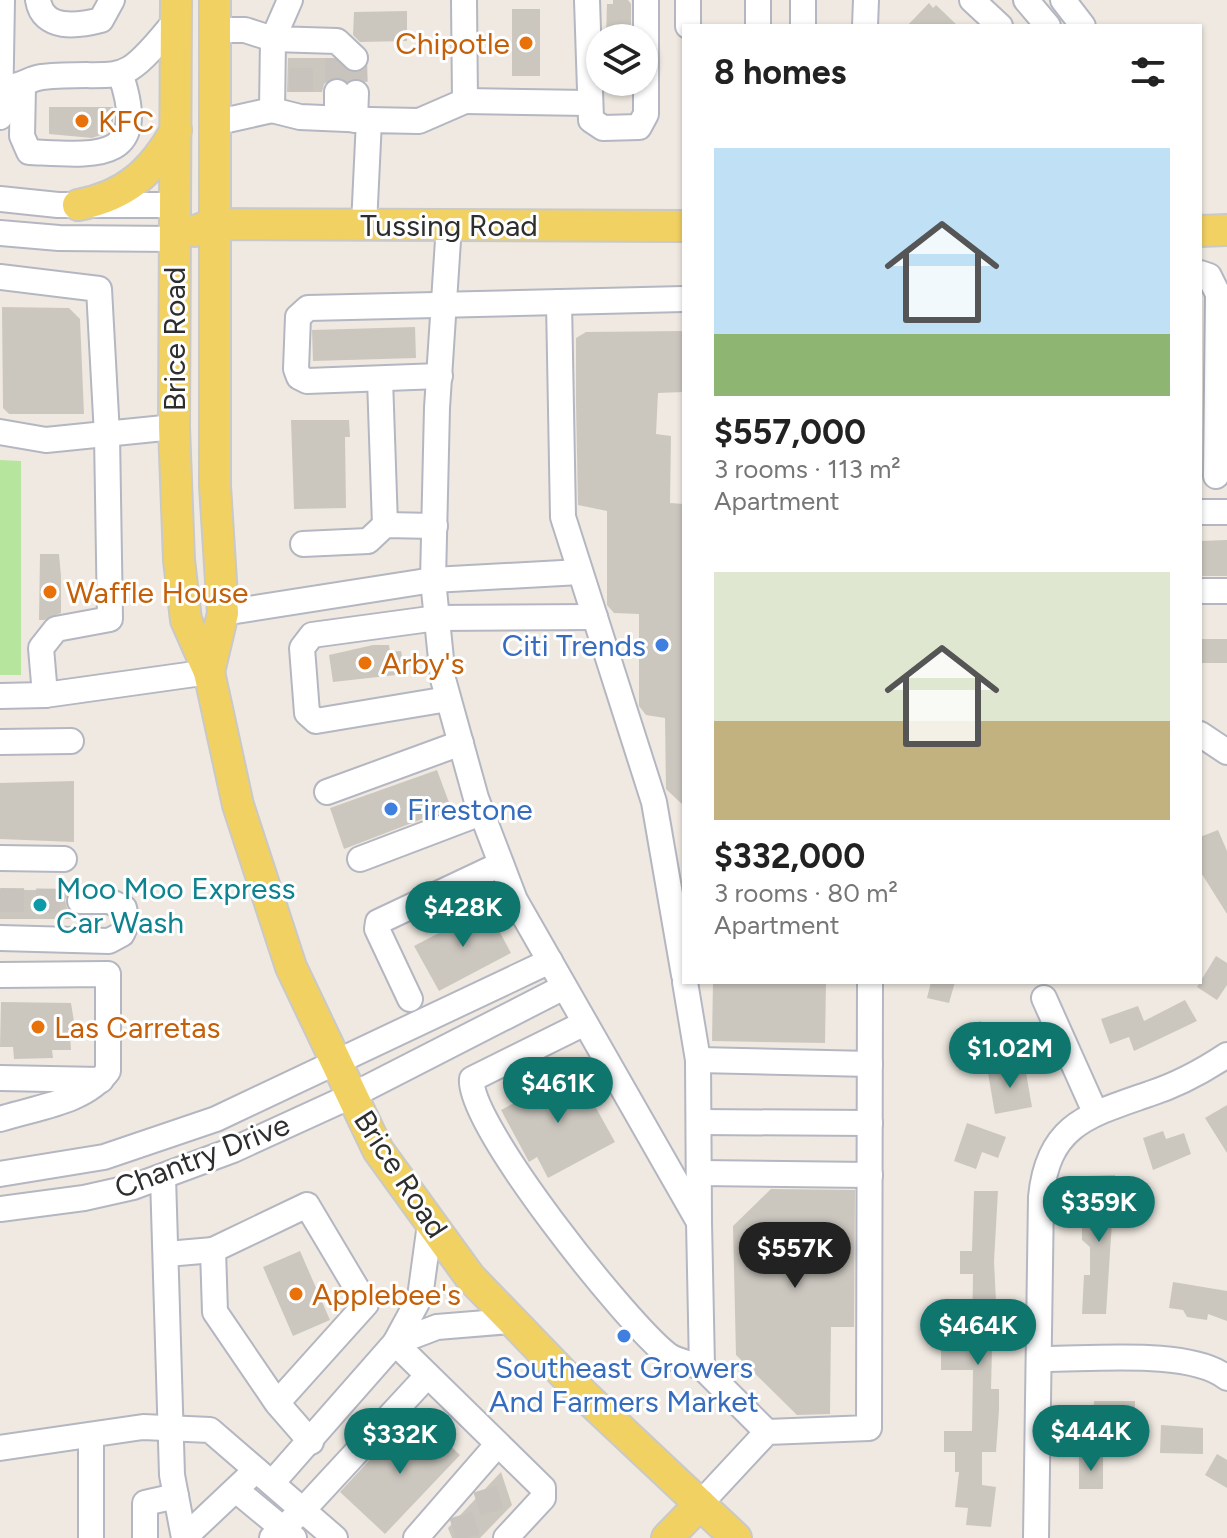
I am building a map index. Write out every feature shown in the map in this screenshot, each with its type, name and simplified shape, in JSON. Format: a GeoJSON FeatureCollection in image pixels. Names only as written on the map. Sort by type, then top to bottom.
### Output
{"type":"FeatureCollection","features":[{"type":"Feature","properties":{"kind":"main road","name":"Brice Road"},"geometry":{"type":"LineString","coordinates":[[209,672],[223,613],[215,486],[215,0]]}},
{"type":"Feature","properties":{"kind":"main road","name":"Brice Road"},"geometry":{"type":"LineString","coordinates":[[176,10],[174,427],[178,547],[186,620],[209,672],[227,759],[259,878],[291,967],[378,1150],[470,1277],[511,1321],[736,1538]]}},
{"type":"Feature","properties":{"kind":"main road"},"geometry":{"type":"LineString","coordinates":[[78,205],[109,198],[132,186],[149,170],[176,130]]}},
{"type":"Feature","properties":{"kind":"main road"},"geometry":{"type":"LineString","coordinates":[[174,205],[213,224]]}},
{"type":"Feature","properties":{"kind":"main road"},"geometry":{"type":"LineString","coordinates":[[175,239],[213,224]]}},
{"type":"Feature","properties":{"kind":"main road","name":"Tussing Road"},"geometry":{"type":"LineString","coordinates":[[213,224],[682,226]]}},
{"type":"Feature","properties":{"kind":"main road"},"geometry":{"type":"LineString","coordinates":[[1202,231],[1227,230]]}},
{"type":"Feature","properties":{"kind":"main road"},"geometry":{"type":"LineString","coordinates":[[667,1538],[700,1504]]}},
{"type":"Feature","properties":{"kind":"street"},"geometry":{"type":"LineString","coordinates":[[2,0],[12,88],[22,136],[29,152],[88,155],[115,147],[130,126],[131,106],[121,76]]}},
{"type":"Feature","properties":{"kind":"street"},"geometry":{"type":"LineString","coordinates":[[38,0],[41,13],[52,23],[87,24],[107,10]]}},
{"type":"Feature","properties":{"kind":"street"},"geometry":{"type":"LineString","coordinates":[[272,110],[273,39],[290,0]]}},
{"type":"Feature","properties":{"kind":"street"},"geometry":{"type":"LineString","coordinates":[[464,0],[465,101]]}},
{"type":"Feature","properties":{"kind":"street"},"geometry":{"type":"LineString","coordinates":[[587,0],[588,103],[591,120],[603,128],[639,127],[646,114],[646,0]]}},
{"type":"Feature","properties":{"kind":"street"},"geometry":{"type":"LineString","coordinates":[[688,0],[688,24]]}},
{"type":"Feature","properties":{"kind":"street"},"geometry":{"type":"LineString","coordinates":[[758,0],[758,24]]}},
{"type":"Feature","properties":{"kind":"street"},"geometry":{"type":"LineString","coordinates":[[803,0],[803,24]]}},
{"type":"Feature","properties":{"kind":"street"},"geometry":{"type":"LineString","coordinates":[[865,24],[866,0]]}},
{"type":"Feature","properties":{"kind":"street"},"geometry":{"type":"LineString","coordinates":[[972,0],[998,24]]}},
{"type":"Feature","properties":{"kind":"street"},"geometry":{"type":"LineString","coordinates":[[1026,0],[1046,24]]}},
{"type":"Feature","properties":{"kind":"street"},"geometry":{"type":"LineString","coordinates":[[1063,0],[1081,24]]}},
{"type":"Feature","properties":{"kind":"street"},"geometry":{"type":"LineString","coordinates":[[0,117],[12,88],[38,77],[121,76],[142,63],[176,10]]}},
{"type":"Feature","properties":{"kind":"street"},"geometry":{"type":"LineString","coordinates":[[215,30],[245,30],[302,49],[343,52]]}},
{"type":"Feature","properties":{"kind":"street"},"geometry":{"type":"LineString","coordinates":[[300,117],[301,92]]}},
{"type":"Feature","properties":{"kind":"street"},"geometry":{"type":"LineString","coordinates":[[346,93],[354,119],[364,225]]}},
{"type":"Feature","properties":{"kind":"street"},"geometry":{"type":"LineString","coordinates":[[214,123],[272,110],[300,117],[419,121],[465,101],[588,103]]}},
{"type":"Feature","properties":{"kind":"street"},"geometry":{"type":"LineString","coordinates":[[0,199],[78,205],[174,205]]}},
{"type":"Feature","properties":{"kind":"street"},"geometry":{"type":"LineString","coordinates":[[449,225],[433,580],[448,699],[481,813],[515,900],[699,1222]]}},
{"type":"Feature","properties":{"kind":"street"},"geometry":{"type":"LineString","coordinates":[[1,240],[175,239]]}},
{"type":"Feature","properties":{"kind":"street"},"geometry":{"type":"LineString","coordinates":[[1212,275],[1218,294],[1214,476]]}},
{"type":"Feature","properties":{"kind":"street"},"geometry":{"type":"LineString","coordinates":[[0,277],[99,289],[107,435],[110,619],[56,629],[41,648],[45,695]]}},
{"type":"Feature","properties":{"kind":"street"},"geometry":{"type":"LineString","coordinates":[[440,376],[307,381],[299,377],[295,330],[301,311],[445,304],[682,299]]}},
{"type":"Feature","properties":{"kind":"street"},"geometry":{"type":"LineString","coordinates":[[559,302],[563,517],[654,802],[682,963]]}},
{"type":"Feature","properties":{"kind":"street"},"geometry":{"type":"LineString","coordinates":[[380,379],[385,525]]}},
{"type":"Feature","properties":{"kind":"street"},"geometry":{"type":"LineString","coordinates":[[0,432],[46,440],[174,427]]}},
{"type":"Feature","properties":{"kind":"street"},"geometry":{"type":"LineString","coordinates":[[1202,512],[1227,512]]}},
{"type":"Feature","properties":{"kind":"street"},"geometry":{"type":"LineString","coordinates":[[303,544],[368,541],[385,525],[435,526]]}},
{"type":"Feature","properties":{"kind":"street"},"geometry":{"type":"LineString","coordinates":[[223,613],[433,580],[580,572]]}},
{"type":"Feature","properties":{"kind":"street"},"geometry":{"type":"LineString","coordinates":[[1202,591],[1227,591]]}},
{"type":"Feature","properties":{"kind":"street"},"geometry":{"type":"LineString","coordinates":[[448,699],[316,721],[307,713],[302,648],[312,635],[437,618],[595,617]]}},
{"type":"Feature","properties":{"kind":"street"},"geometry":{"type":"LineString","coordinates":[[0,696],[45,695],[209,672]]}},
{"type":"Feature","properties":{"kind":"street"},"geometry":{"type":"LineString","coordinates":[[0,742],[71,741]]}},
{"type":"Feature","properties":{"kind":"street"},"geometry":{"type":"LineString","coordinates":[[327,792],[461,743]]}},
{"type":"Feature","properties":{"kind":"street"},"geometry":{"type":"LineString","coordinates":[[360,859],[481,813]]}},
{"type":"Feature","properties":{"kind":"street"},"geometry":{"type":"LineString","coordinates":[[0,858],[64,859]]}},
{"type":"Feature","properties":{"kind":"street"},"geometry":{"type":"LineString","coordinates":[[410,999],[377,929],[378,922],[501,864]]}},
{"type":"Feature","properties":{"kind":"street"},"geometry":{"type":"LineString","coordinates":[[0,938],[109,941],[122,934],[127,922],[124,908],[109,901],[80,901]]}},
{"type":"Feature","properties":{"kind":"street","name":"Chantry Drive"},"geometry":{"type":"LineString","coordinates":[[0,1174],[65,1165],[148,1145],[216,1119],[550,961]]}},
{"type":"Feature","properties":{"kind":"street"},"geometry":{"type":"LineString","coordinates":[[0,975],[108,974],[108,1071],[90,1091],[0,1119]]}},
{"type":"Feature","properties":{"kind":"street"},"geometry":{"type":"LineString","coordinates":[[685,984],[698,1060],[702,1367]]}},
{"type":"Feature","properties":{"kind":"street"},"geometry":{"type":"LineString","coordinates":[[700,1504],[767,1432],[869,1428],[870,984]]}},
{"type":"Feature","properties":{"kind":"street","name":"Chantry Drive"},"geometry":{"type":"LineString","coordinates":[[0,1209],[84,1198],[163,1177],[351,1096],[564,987]]}},
{"type":"Feature","properties":{"kind":"street"},"geometry":{"type":"LineString","coordinates":[[1044,998],[1095,1112]]}},
{"type":"Feature","properties":{"kind":"street"},"geometry":{"type":"LineString","coordinates":[[585,1023],[472,1079],[477,1105],[526,1190],[616,1298],[669,1356],[702,1367],[767,1432]]}},
{"type":"Feature","properties":{"kind":"street"},"geometry":{"type":"LineString","coordinates":[[1036,1538],[1043,1177],[1048,1159],[1065,1133],[1095,1112],[1183,1080],[1227,1055]]}},
{"type":"Feature","properties":{"kind":"street"},"geometry":{"type":"LineString","coordinates":[[698,1060],[870,1064]]}},
{"type":"Feature","properties":{"kind":"street"},"geometry":{"type":"LineString","coordinates":[[0,1078],[101,1080]]}},
{"type":"Feature","properties":{"kind":"street"},"geometry":{"type":"LineString","coordinates":[[699,1122],[870,1123]]}},
{"type":"Feature","properties":{"kind":"street"},"geometry":{"type":"LineString","coordinates":[[699,1173],[870,1175]]}},
{"type":"Feature","properties":{"kind":"street"},"geometry":{"type":"LineString","coordinates":[[163,1177],[170,1427],[176,1496],[184,1538]]}},
{"type":"Feature","properties":{"kind":"street"},"geometry":{"type":"LineString","coordinates":[[167,1254],[213,1250],[307,1205],[366,1304],[277,1403]]}},
{"type":"Feature","properties":{"kind":"street"},"geometry":{"type":"LineString","coordinates":[[184,1538],[236,1490],[264,1477],[311,1442],[395,1343],[420,1297],[430,1224]]}},
{"type":"Feature","properties":{"kind":"street"},"geometry":{"type":"LineString","coordinates":[[213,1250],[215,1312],[277,1403],[311,1442]]}},
{"type":"Feature","properties":{"kind":"street"},"geometry":{"type":"LineString","coordinates":[[395,1343],[437,1327],[511,1321]]}},
{"type":"Feature","properties":{"kind":"street"},"geometry":{"type":"LineString","coordinates":[[395,1343],[545,1492],[501,1533]]}},
{"type":"Feature","properties":{"kind":"street"},"geometry":{"type":"LineString","coordinates":[[1039,1359],[1168,1360],[1195,1365],[1227,1378]]}},
{"type":"Feature","properties":{"kind":"street"},"geometry":{"type":"LineString","coordinates":[[236,1490],[283,1535],[427,1376]]}},
{"type":"Feature","properties":{"kind":"street"},"geometry":{"type":"LineString","coordinates":[[0,1448],[170,1427],[210,1430],[335,1538]]}},
{"type":"Feature","properties":{"kind":"street"},"geometry":{"type":"LineString","coordinates":[[91,1435],[91,1538]]}},
{"type":"Feature","properties":{"kind":"street"},"geometry":{"type":"LineString","coordinates":[[416,1538],[458,1504],[481,1479],[497,1445]]}},
{"type":"Feature","properties":{"kind":"street"},"geometry":{"type":"LineString","coordinates":[[145,1538],[145,1503],[176,1496]]}},
{"type":"Feature","properties":{"kind":"green space"},"geometry":{"type":"Polygon","coordinates":[[[0,460],[21,461],[21,675],[0,675],[0,460]]]}},
{"type":"Feature","properties":{"kind":"building"},"geometry":{"type":"Polygon","coordinates":[[[613,0],[628,0],[631,4],[631,24],[606,24],[607,4],[613,4],[613,0]]]}},
{"type":"Feature","properties":{"kind":"building"},"geometry":{"type":"Polygon","coordinates":[[[929,3],[933,8],[936,5],[956,24],[909,24],[929,3]]]}},
{"type":"Feature","properties":{"kind":"building","name":"Chipotle"},"geometry":{"type":"Polygon","coordinates":[[[512,9],[540,9],[540,76],[512,76],[512,9]]]}},
{"type":"Feature","properties":{"kind":"building"},"geometry":{"type":"Polygon","coordinates":[[[407,11],[407,41],[360,42],[353,35],[354,12],[407,11]]]}},
{"type":"Feature","properties":{"kind":"building"},"geometry":{"type":"Polygon","coordinates":[[[288,58],[333,58],[351,72],[363,70],[363,80],[347,81],[336,77],[324,84],[322,92],[287,92],[288,58]]]}},
{"type":"Feature","properties":{"kind":"building","name":"KFC"},"geometry":{"type":"Polygon","coordinates":[[[49,107],[113,107],[113,122],[104,134],[92,138],[49,134],[49,107]]]}},
{"type":"Feature","properties":{"kind":"building"},"geometry":{"type":"Polygon","coordinates":[[[2,307],[69,308],[80,319],[84,414],[9,414],[3,408],[2,307]]]}},
{"type":"Feature","properties":{"kind":"building"},"geometry":{"type":"Polygon","coordinates":[[[415,327],[416,358],[313,361],[312,330],[415,327]]]}},
{"type":"Feature","properties":{"kind":"building"},"geometry":{"type":"Polygon","coordinates":[[[682,331],[682,392],[658,393],[656,434],[671,436],[670,503],[682,504],[682,804],[666,789],[665,718],[646,715],[639,706],[639,614],[614,613],[607,605],[607,511],[578,505],[576,338],[586,332],[682,331]]]}},
{"type":"Feature","properties":{"kind":"building"},"geometry":{"type":"Polygon","coordinates":[[[291,420],[349,420],[350,437],[345,437],[346,508],[294,509],[291,420]]]}},
{"type":"Feature","properties":{"kind":"building"},"geometry":{"type":"Polygon","coordinates":[[[1227,540],[1227,576],[1202,576],[1202,541],[1227,540]]]}},
{"type":"Feature","properties":{"kind":"building","name":"Waffle House"},"geometry":{"type":"Polygon","coordinates":[[[40,554],[59,554],[61,576],[61,613],[44,620],[39,620],[40,554]]]}},
{"type":"Feature","properties":{"kind":"building"},"geometry":{"type":"Polygon","coordinates":[[[1202,639],[1227,639],[1227,663],[1202,663],[1202,639]]]}},
{"type":"Feature","properties":{"kind":"building","name":"Arby's"},"geometry":{"type":"Polygon","coordinates":[[[373,645],[389,645],[390,652],[401,651],[405,674],[333,682],[329,655],[373,645]]]}},
{"type":"Feature","properties":{"kind":"building","name":"Firestone"},"geometry":{"type":"Polygon","coordinates":[[[437,770],[451,808],[344,849],[330,808],[437,770]]]}},
{"type":"Feature","properties":{"kind":"building"},"geometry":{"type":"Polygon","coordinates":[[[74,781],[74,842],[0,839],[0,783],[74,781]]]}},
{"type":"Feature","properties":{"kind":"building"},"geometry":{"type":"Polygon","coordinates":[[[1218,830],[1227,851],[1227,914],[1202,874],[1202,836],[1218,830]]]}},
{"type":"Feature","properties":{"kind":"building","name":"Moo Moo Express Car Wash"},"geometry":{"type":"Polygon","coordinates":[[[0,890],[70,890],[65,900],[67,908],[80,919],[0,919],[0,890]]]}},
{"type":"Feature","properties":{"kind":"building"},"geometry":{"type":"Polygon","coordinates":[[[487,908],[511,953],[439,991],[414,946],[487,908]]]}},
{"type":"Feature","properties":{"kind":"building"},"geometry":{"type":"Polygon","coordinates":[[[1216,956],[1227,963],[1227,985],[1217,1000],[1197,987],[1202,984],[1216,956]]]}},
{"type":"Feature","properties":{"kind":"building"},"geometry":{"type":"Polygon","coordinates":[[[713,984],[826,984],[825,1043],[712,1041],[713,984]]]}},
{"type":"Feature","properties":{"kind":"building"},"geometry":{"type":"Polygon","coordinates":[[[930,984],[954,984],[949,1003],[927,998],[930,984]]]}},
{"type":"Feature","properties":{"kind":"building"},"geometry":{"type":"Polygon","coordinates":[[[1185,1000],[1197,1021],[1134,1051],[1129,1037],[1110,1044],[1101,1019],[1138,1006],[1144,1021],[1185,1000]]]}},
{"type":"Feature","properties":{"kind":"building","name":"Las Carretas"},"geometry":{"type":"Polygon","coordinates":[[[1,1002],[71,1003],[76,1034],[70,1034],[71,1050],[52,1050],[53,1058],[14,1059],[13,1047],[0,1047],[1,1002]]]}},
{"type":"Feature","properties":{"kind":"building"},"geometry":{"type":"Polygon","coordinates":[[[981,1021],[992,1059],[959,1070],[952,1047],[965,1043],[960,1028],[981,1021]]]}},
{"type":"Feature","properties":{"kind":"building"},"geometry":{"type":"Polygon","coordinates":[[[1025,1067],[1032,1107],[995,1114],[988,1073],[1025,1067]]]}},
{"type":"Feature","properties":{"kind":"building"},"geometry":{"type":"Polygon","coordinates":[[[575,1070],[615,1142],[548,1178],[537,1157],[529,1162],[501,1110],[575,1070]]]}},
{"type":"Feature","properties":{"kind":"building"},"geometry":{"type":"Polygon","coordinates":[[[1227,1105],[1227,1153],[1205,1118],[1227,1105]]]}},
{"type":"Feature","properties":{"kind":"building"},"geometry":{"type":"Polygon","coordinates":[[[967,1123],[1006,1137],[998,1158],[982,1152],[976,1169],[954,1161],[967,1123]]]}},
{"type":"Feature","properties":{"kind":"building"},"geometry":{"type":"Polygon","coordinates":[[[1163,1131],[1166,1139],[1184,1133],[1191,1154],[1153,1170],[1143,1138],[1163,1131]]]}},
{"type":"Feature","properties":{"kind":"building"},"geometry":{"type":"Polygon","coordinates":[[[1115,1175],[1106,1314],[1082,1314],[1084,1275],[1090,1275],[1090,1247],[1082,1240],[1082,1223],[1094,1223],[1094,1191],[1086,1191],[1086,1176],[1115,1175]]]}},
{"type":"Feature","properties":{"kind":"building"},"geometry":{"type":"Polygon","coordinates":[[[771,1189],[855,1190],[854,1327],[831,1327],[830,1414],[797,1415],[736,1355],[733,1226],[771,1189]]]}},
{"type":"Feature","properties":{"kind":"building"},"geometry":{"type":"Polygon","coordinates":[[[974,1191],[998,1191],[994,1261],[997,1322],[995,1349],[992,1349],[991,1389],[999,1389],[999,1410],[996,1452],[982,1452],[982,1485],[996,1487],[991,1527],[966,1525],[968,1508],[955,1507],[959,1472],[955,1472],[955,1452],[944,1452],[944,1431],[972,1431],[973,1370],[941,1370],[941,1348],[952,1348],[952,1338],[972,1338],[973,1274],[960,1274],[960,1251],[972,1251],[974,1191]]]}},
{"type":"Feature","properties":{"kind":"building","name":"Applebee's"},"geometry":{"type":"Polygon","coordinates":[[[300,1251],[330,1320],[293,1336],[263,1267],[300,1251]]]}},
{"type":"Feature","properties":{"kind":"building"},"geometry":{"type":"Polygon","coordinates":[[[1173,1282],[1227,1291],[1227,1321],[1208,1314],[1207,1320],[1187,1317],[1183,1310],[1169,1308],[1173,1282]]]}},
{"type":"Feature","properties":{"kind":"building"},"geometry":{"type":"Polygon","coordinates":[[[1094,1401],[1135,1401],[1135,1426],[1093,1426],[1094,1401]]]}},
{"type":"Feature","properties":{"kind":"building"},"geometry":{"type":"Polygon","coordinates":[[[420,1418],[460,1455],[385,1534],[340,1492],[376,1453],[382,1458],[420,1418]]]}},
{"type":"Feature","properties":{"kind":"building"},"geometry":{"type":"Polygon","coordinates":[[[1161,1425],[1203,1428],[1203,1454],[1160,1453],[1161,1425]]]}},
{"type":"Feature","properties":{"kind":"building"},"geometry":{"type":"Polygon","coordinates":[[[1217,1454],[1227,1460],[1227,1488],[1205,1475],[1217,1454]]]}},
{"type":"Feature","properties":{"kind":"building"},"geometry":{"type":"Polygon","coordinates":[[[1079,1457],[1103,1457],[1103,1489],[1079,1489],[1079,1457]]]}},
{"type":"Feature","properties":{"kind":"building"},"geometry":{"type":"Polygon","coordinates":[[[501,1472],[512,1505],[480,1538],[452,1538],[448,1528],[501,1472]]]}},
{"type":"Feature","properties":{"kind":"tunnel"},"geometry":{"type":"LineString","coordinates":[[301,58],[301,92]]}},
{"type":"Feature","properties":{"kind":"tunnel"},"geometry":{"type":"LineString","coordinates":[[337,58],[337,92]]}},
{"type":"Feature","properties":{"kind":"tunnel"},"geometry":{"type":"LineString","coordinates":[[355,58],[356,93]]}},
{"type":"Feature","properties":{"kind":"tunnel"},"geometry":{"type":"LineString","coordinates":[[0,900],[80,901]]}},
{"type":"Feature","properties":{"kind":"tunnel"},"geometry":{"type":"LineString","coordinates":[[485,1489],[495,1522]]}},
{"type":"Feature","properties":{"kind":"tunnel"},"geometry":{"type":"LineString","coordinates":[[461,1515],[468,1538]]}},
{"type":"Feature","properties":{"kind":"place","name":"Chipotle"},"geometry":{"type":"Point","coordinates":[526,43]}},
{"type":"Feature","properties":{"kind":"place","name":"KFC"},"geometry":{"type":"Point","coordinates":[82,121]}},
{"type":"Feature","properties":{"kind":"place","name":"Waffle House"},"geometry":{"type":"Point","coordinates":[50,592]}},
{"type":"Feature","properties":{"kind":"place","name":"Citi Trends"},"geometry":{"type":"Point","coordinates":[662,645]}},
{"type":"Feature","properties":{"kind":"place","name":"Arby's"},"geometry":{"type":"Point","coordinates":[365,663]}},
{"type":"Feature","properties":{"kind":"place","name":"Firestone"},"geometry":{"type":"Point","coordinates":[391,809]}},
{"type":"Feature","properties":{"kind":"place","name":"Moo Moo Express Car Wash"},"geometry":{"type":"Point","coordinates":[40,905]}},
{"type":"Feature","properties":{"kind":"place","name":"Las Carretas"},"geometry":{"type":"Point","coordinates":[38,1027]}},
{"type":"Feature","properties":{"kind":"place","name":"Applebee's"},"geometry":{"type":"Point","coordinates":[296,1294]}},
{"type":"Feature","properties":{"kind":"place","name":"Southeast Growers And Farmers Market"},"geometry":{"type":"Point","coordinates":[624,1336]}}]}
